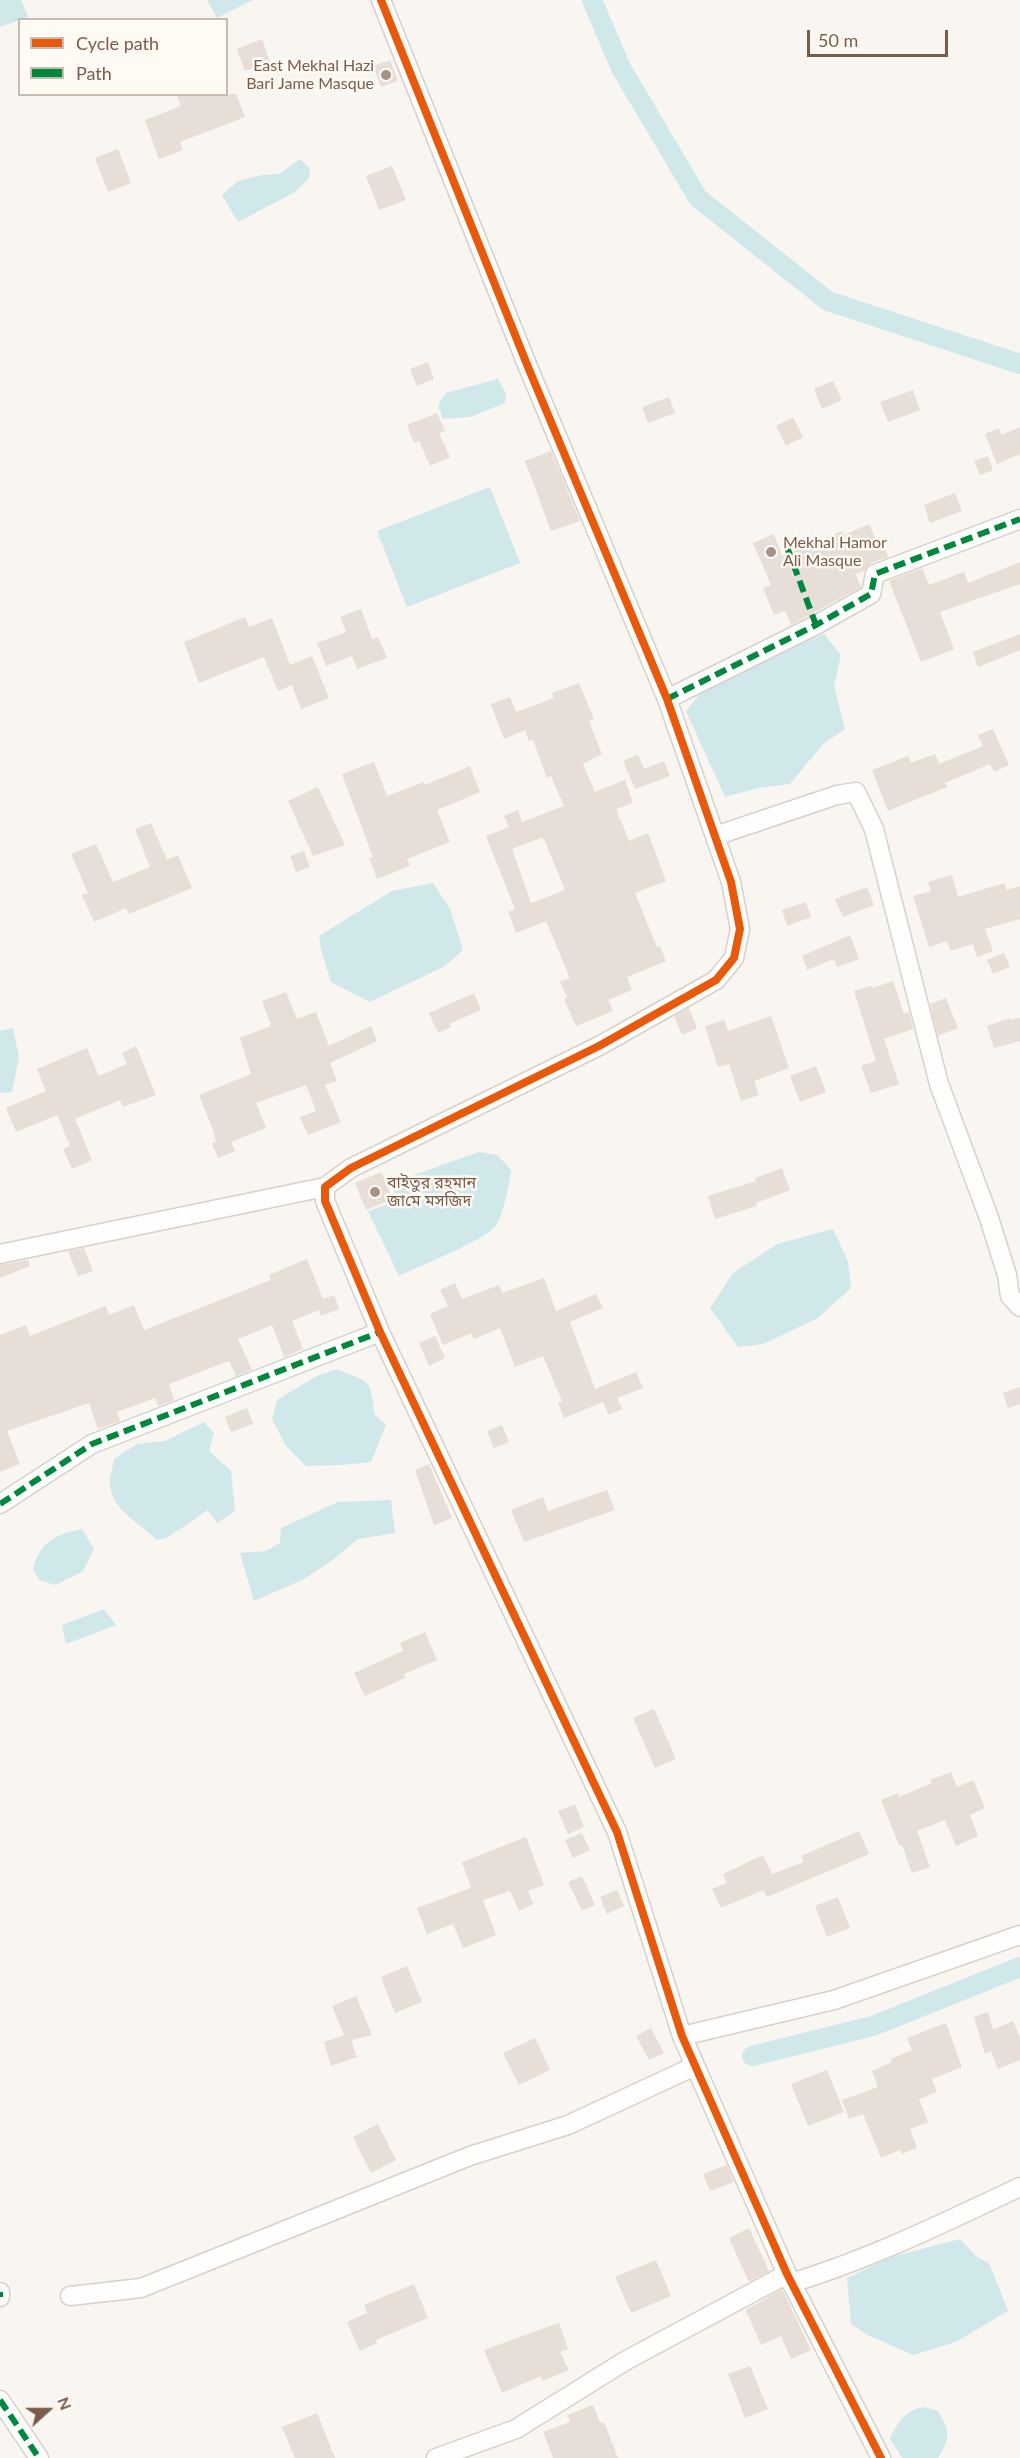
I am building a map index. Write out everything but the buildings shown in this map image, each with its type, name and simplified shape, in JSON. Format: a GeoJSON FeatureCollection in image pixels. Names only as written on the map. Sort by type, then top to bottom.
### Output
{"type":"FeatureCollection","features":[{"type":"Feature","properties":{"kind":"street"},"geometry":{"type":"LineString","coordinates":[[0,1254],[325,1187],[351,1168],[598,1046],[716,980],[734,958],[740,929],[731,882],[667,699],[528,367],[381,0]]}},
{"type":"Feature","properties":{"kind":"street"},"geometry":{"type":"LineString","coordinates":[[667,699],[816,625],[871,594],[875,574],[1020,519]]}},
{"type":"Feature","properties":{"kind":"street"},"geometry":{"type":"LineString","coordinates":[[715,836],[837,795],[856,792],[877,839],[939,1084],[990,1218],[1007,1275],[1010,1296],[1020,1307]]}},
{"type":"Feature","properties":{"kind":"street"},"geometry":{"type":"LineString","coordinates":[[325,1187],[325,1201],[380,1332],[617,1832],[682,2036],[695,2066],[789,2278],[881,2458]]}},
{"type":"Feature","properties":{"kind":"street"},"geometry":{"type":"LineString","coordinates":[[0,1504],[92,1444],[380,1332]]}},
{"type":"Feature","properties":{"kind":"street"},"geometry":{"type":"LineString","coordinates":[[682,2036],[834,2000],[1020,1935]]}},
{"type":"Feature","properties":{"kind":"street"},"geometry":{"type":"LineString","coordinates":[[70,2296],[141,2288],[470,2156],[568,2125],[695,2066]]}},
{"type":"Feature","properties":{"kind":"street"},"geometry":{"type":"LineString","coordinates":[[436,2458],[516,2429],[625,2361],[789,2278],[871,2255],[949,2222],[1020,2187]]}},
{"type":"Feature","properties":{"kind":"street"},"geometry":{"type":"LineString","coordinates":[[0,2292],[0,2297]]}},
{"type":"Feature","properties":{"kind":"street"},"geometry":{"type":"LineString","coordinates":[[0,2400],[39,2458]]}},
{"type":"Feature","properties":{"kind":"water"},"geometry":{"type":"Polygon","coordinates":[[[0,0],[21,0],[28,17],[18,18],[18,21],[0,27],[0,0]]]}},
{"type":"Feature","properties":{"kind":"water"},"geometry":{"type":"Polygon","coordinates":[[[207,0],[253,0],[217,18],[207,0]]]}},
{"type":"Feature","properties":{"kind":"water"},"geometry":{"type":"Polygon","coordinates":[[[300,159],[310,169],[309,178],[295,192],[238,222],[222,195],[238,181],[262,175],[279,174],[300,159]]]}},
{"type":"Feature","properties":{"kind":"water"},"geometry":{"type":"Polygon","coordinates":[[[498,379],[506,393],[505,403],[470,417],[443,419],[438,405],[446,393],[498,379]]]}},
{"type":"Feature","properties":{"kind":"water"},"geometry":{"type":"Polygon","coordinates":[[[490,487],[520,563],[407,607],[377,531],[490,487]]]}},
{"type":"Feature","properties":{"kind":"water"},"geometry":{"type":"Polygon","coordinates":[[[824,634],[841,655],[834,686],[845,729],[823,744],[790,784],[758,788],[725,797],[686,711],[704,689],[824,634]]]}},
{"type":"Feature","properties":{"kind":"water"},"geometry":{"type":"Polygon","coordinates":[[[433,883],[450,909],[463,950],[445,966],[370,1002],[331,982],[319,936],[392,891],[433,883]]]}},
{"type":"Feature","properties":{"kind":"water"},"geometry":{"type":"Polygon","coordinates":[[[13,1028],[19,1058],[12,1092],[0,1093],[0,1031],[13,1028]]]}},
{"type":"Feature","properties":{"kind":"water"},"geometry":{"type":"Polygon","coordinates":[[[479,1152],[497,1155],[511,1169],[508,1190],[495,1227],[465,1246],[399,1276],[368,1211],[397,1201],[391,1183],[479,1152]]]}},
{"type":"Feature","properties":{"kind":"water"},"geometry":{"type":"Polygon","coordinates":[[[833,1229],[848,1262],[851,1288],[818,1318],[763,1344],[738,1347],[710,1308],[733,1273],[777,1244],[833,1229]]]}},
{"type":"Feature","properties":{"kind":"water"},"geometry":{"type":"Polygon","coordinates":[[[337,1369],[367,1383],[370,1387],[375,1415],[386,1425],[371,1462],[306,1466],[286,1446],[272,1419],[277,1400],[315,1377],[337,1369]]]}},
{"type":"Feature","properties":{"kind":"water"},"geometry":{"type":"Polygon","coordinates":[[[204,1422],[214,1433],[209,1451],[231,1471],[235,1511],[217,1523],[208,1510],[167,1538],[157,1540],[115,1501],[110,1483],[114,1459],[137,1444],[165,1441],[204,1422]]]}},
{"type":"Feature","properties":{"kind":"water"},"geometry":{"type":"Polygon","coordinates":[[[391,1500],[395,1533],[358,1539],[329,1563],[302,1580],[254,1601],[240,1553],[266,1551],[280,1543],[281,1528],[338,1502],[391,1500]]]}},
{"type":"Feature","properties":{"kind":"water"},"geometry":{"type":"Polygon","coordinates":[[[82,1529],[94,1549],[83,1571],[55,1585],[39,1580],[33,1569],[45,1546],[57,1537],[82,1529]]]}},
{"type":"Feature","properties":{"kind":"water"},"geometry":{"type":"Polygon","coordinates":[[[104,1609],[116,1625],[66,1644],[62,1625],[104,1609]]]}},
{"type":"Feature","properties":{"kind":"water"},"geometry":{"type":"Polygon","coordinates":[[[960,2239],[977,2257],[989,2263],[1008,2311],[956,2342],[913,2355],[868,2335],[851,2324],[847,2278],[891,2257],[960,2239]]]}},
{"type":"Feature","properties":{"kind":"water"},"geometry":{"type":"Polygon","coordinates":[[[924,2407],[938,2411],[947,2430],[945,2445],[938,2458],[902,2458],[890,2439],[907,2414],[924,2407]]]}},
{"type":"Feature","properties":{"kind":"waterway"},"geometry":{"type":"LineString","coordinates":[[592,0],[621,68],[698,198],[828,301],[1020,364]]}},
{"type":"Feature","properties":{"kind":"waterway"},"geometry":{"type":"LineString","coordinates":[[752,2056],[873,2026],[1020,1967]]}},
{"type":"Feature","properties":{"kind":"marked path"},"geometry":{"type":"LineString","coordinates":[[667,699],[816,625],[871,594],[875,574],[1020,519]]}},
{"type":"Feature","properties":{"kind":"marked path"},"geometry":{"type":"LineString","coordinates":[[787,547],[816,625]]}},
{"type":"Feature","properties":{"kind":"marked path"},"geometry":{"type":"LineString","coordinates":[[0,1504],[92,1444],[380,1332]]}},
{"type":"Feature","properties":{"kind":"marked path"},"geometry":{"type":"LineString","coordinates":[[0,2292],[0,2297]]}},
{"type":"Feature","properties":{"kind":"marked path"},"geometry":{"type":"LineString","coordinates":[[0,2400],[39,2458]]}},
{"type":"Feature","properties":{"kind":"cycle path"},"geometry":{"type":"LineString","coordinates":[[381,0],[528,367],[667,699],[731,882],[740,929],[734,958],[716,980],[599,1046],[351,1168],[325,1187],[325,1201],[380,1332],[617,1832],[682,2036],[787,2274],[881,2458]]}},
{"type":"Feature","properties":{"kind":"place","name":"East Mekhal Hazi Bari Jame Masque"},"geometry":{"type":"Point","coordinates":[386,75]}},
{"type":"Feature","properties":{"kind":"place","name":"Mekhal Hamor Ali Masque"},"geometry":{"type":"Point","coordinates":[771,552]}},
{"type":"Feature","properties":{"kind":"place","name":"বাইতুর রহমান জা‌মে মস‌জিদ"},"geometry":{"type":"Point","coordinates":[375,1192]}}]}
